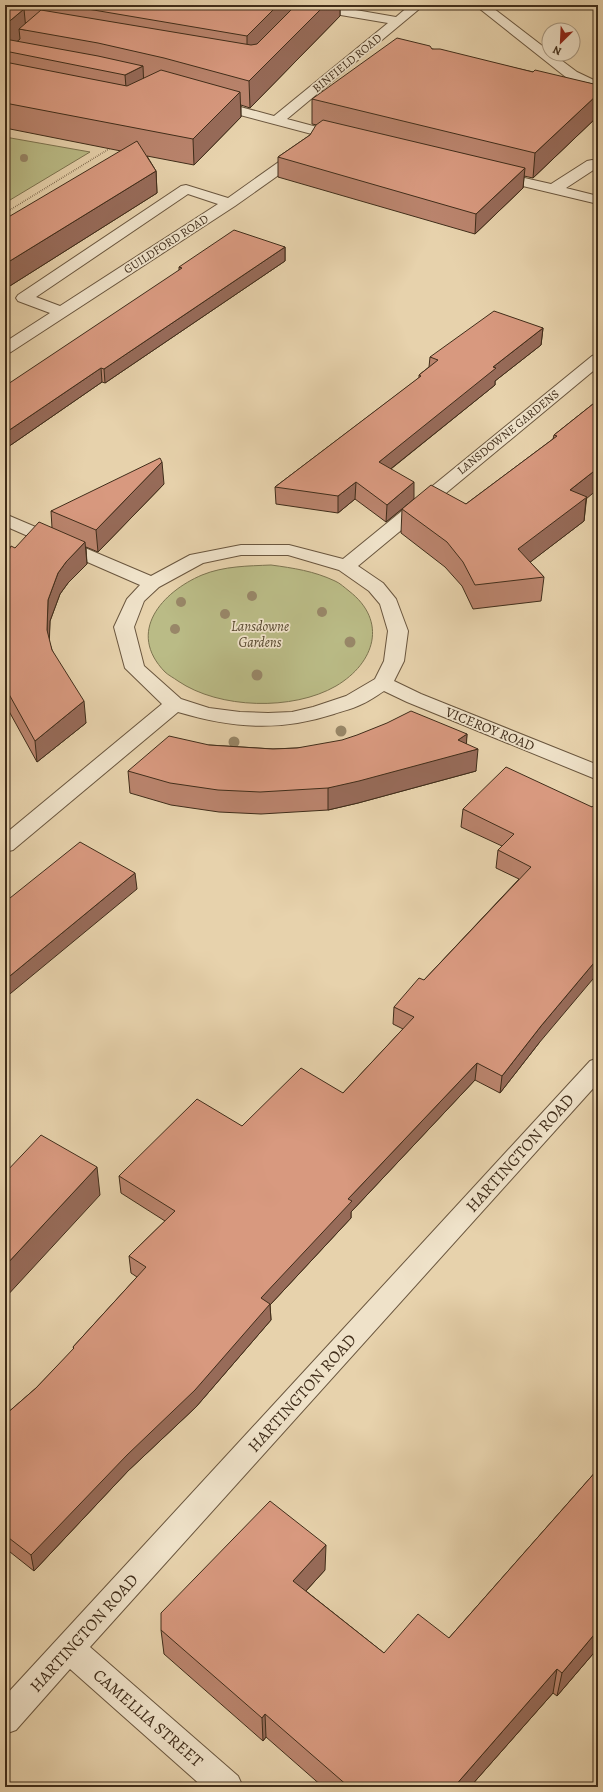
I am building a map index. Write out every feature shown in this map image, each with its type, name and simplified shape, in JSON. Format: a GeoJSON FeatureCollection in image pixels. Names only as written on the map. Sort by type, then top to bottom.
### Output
{"type":"FeatureCollection","features":[{"type":"Feature","properties":{"kind":"street","name":"BINFIELD ROAD"},"geometry":{"type":"LineString","coordinates":[[276,121],[418,5]]}},
{"type":"Feature","properties":{"kind":"street"},"geometry":{"type":"LineString","coordinates":[[481,5],[572,75],[598,87]]}},
{"type":"Feature","properties":{"kind":"street"},"geometry":{"type":"LineString","coordinates":[[300,17],[312,6],[398,21]]}},
{"type":"Feature","properties":{"kind":"street"},"geometry":{"type":"LineString","coordinates":[[376,39],[389,42]]}},
{"type":"Feature","properties":{"kind":"street"},"geometry":{"type":"LineString","coordinates":[[196,99],[355,141]]}},
{"type":"Feature","properties":{"kind":"street","name":"GUILDFORD ROAD"},"geometry":{"type":"LineString","coordinates":[[5,350],[12,337],[61,312],[230,203],[304,150],[310,141],[321,132]]}},
{"type":"Feature","properties":{"kind":"street"},"geometry":{"type":"LineString","coordinates":[[554,189],[592,164],[598,165]]}},
{"type":"Feature","properties":{"kind":"street"},"geometry":{"type":"LineString","coordinates":[[478,171],[598,200]]}},
{"type":"Feature","properties":{"kind":"street"},"geometry":{"type":"LineString","coordinates":[[61,312],[24,298],[186,189],[230,203]]}},
{"type":"Feature","properties":{"kind":"street","name":"LANSDOWNE GARDENS"},"geometry":{"type":"LineString","coordinates":[[346,566],[598,359]]}},
{"type":"Feature","properties":{"kind":"street"},"geometry":{"type":"LineString","coordinates":[[5,519],[152,583]]}},
{"type":"Feature","properties":{"kind":"street"},"geometry":{"type":"LineString","coordinates":[[241,550],[289,550],[346,566],[376,587],[389,603],[398,631],[394,662],[382,683],[353,701],[316,713],[292,718],[268,720],[240,719],[208,714],[174,704],[135,668],[124,627],[136,599],[152,583],[197,559],[241,550]]}},
{"type":"Feature","properties":{"kind":"street","name":"VICEROY ROAD"},"geometry":{"type":"LineString","coordinates":[[382,683],[414,698],[598,772]]}},
{"type":"Feature","properties":{"kind":"street"},"geometry":{"type":"LineString","coordinates":[[5,845],[158,719],[174,704]]}},
{"type":"Feature","properties":{"kind":"street","name":"HARTINGTON ROAD"},"geometry":{"type":"LineString","coordinates":[[5,1719],[598,1067]]}},
{"type":"Feature","properties":{"kind":"street","name":"CAMELLIA STREET"},"geometry":{"type":"LineString","coordinates":[[70,1649],[227,1787]]}},
{"type":"Feature","properties":{"kind":"path"},"geometry":{"type":"LineString","coordinates":[[5,213],[112,147]]}},
{"type":"Feature","properties":{"kind":"green space"},"geometry":{"type":"Polygon","coordinates":[[[5,137],[90,152],[5,203],[5,137]]]}},
{"type":"Feature","properties":{"kind":"green space","name":"Lansdowne Gardens"},"geometry":{"type":"Polygon","coordinates":[[[271,565],[303,570],[337,582],[361,603],[369,615],[372,628],[372,641],[368,654],[360,666],[349,677],[336,686],[319,694],[299,700],[278,703],[256,703],[214,697],[195,690],[165,672],[154,657],[149,642],[149,628],[154,615],[162,603],[187,582],[210,572],[236,567],[271,565]]]}},
{"type":"Feature","properties":{"kind":"building"},"geometry":{"type":"Polygon","coordinates":[[[5,5],[24,9],[5,25],[5,5]]]}},
{"type":"Feature","properties":{"kind":"building"},"geometry":{"type":"Polygon","coordinates":[[[64,5],[278,5],[247,36],[64,5]]]}},
{"type":"Feature","properties":{"kind":"building"},"geometry":{"type":"Polygon","coordinates":[[[296,5],[325,5],[249,81],[164,58],[98,43],[19,29],[41,10],[251,45],[257,44],[296,5]]]}},
{"type":"Feature","properties":{"kind":"building"},"geometry":{"type":"Polygon","coordinates":[[[397,38],[430,46],[432,49],[440,49],[533,72],[535,70],[598,85],[598,94],[535,153],[312,99],[397,38]]]}},
{"type":"Feature","properties":{"kind":"building"},"geometry":{"type":"Polygon","coordinates":[[[5,39],[143,66],[125,75],[5,51],[5,39]]]}},
{"type":"Feature","properties":{"kind":"building"},"geometry":{"type":"Polygon","coordinates":[[[5,62],[127,86],[161,70],[240,92],[193,139],[5,103],[5,62]]]}},
{"type":"Feature","properties":{"kind":"building"},"geometry":{"type":"Polygon","coordinates":[[[323,120],[525,168],[476,214],[278,157],[310,135],[316,125],[323,120]]]}},
{"type":"Feature","properties":{"kind":"building"},"geometry":{"type":"Polygon","coordinates":[[[137,141],[156,171],[5,264],[5,219],[137,141]]]}},
{"type":"Feature","properties":{"kind":"building"},"geometry":{"type":"Polygon","coordinates":[[[234,230],[285,247],[104,369],[101,368],[5,433],[5,386],[182,268],[179,267],[234,230]]]}},
{"type":"Feature","properties":{"kind":"building"},"geometry":{"type":"Polygon","coordinates":[[[494,311],[543,328],[493,367],[496,368],[379,462],[414,482],[387,505],[356,482],[338,496],[275,487],[421,376],[419,375],[438,360],[430,357],[494,311]]]}},
{"type":"Feature","properties":{"kind":"building"},"geometry":{"type":"Polygon","coordinates":[[[598,400],[598,468],[570,490],[587,497],[518,549],[544,577],[475,585],[463,562],[447,542],[402,509],[431,485],[466,504],[557,436],[554,435],[598,400]]]}},
{"type":"Feature","properties":{"kind":"building"},"geometry":{"type":"Polygon","coordinates":[[[160,458],[162,462],[96,530],[51,511],[160,458]]]}},
{"type":"Feature","properties":{"kind":"building"},"geometry":{"type":"Polygon","coordinates":[[[39,522],[85,542],[58,573],[48,600],[47,630],[52,650],[84,701],[35,741],[5,687],[5,558],[11,546],[15,548],[39,522]]]}},
{"type":"Feature","properties":{"kind":"building"},"geometry":{"type":"Polygon","coordinates":[[[411,711],[467,734],[458,740],[478,749],[328,788],[260,792],[218,790],[170,783],[128,771],[169,736],[209,745],[273,749],[297,748],[342,740],[387,723],[411,711]]]}},
{"type":"Feature","properties":{"kind":"building"},"geometry":{"type":"Polygon","coordinates":[[[506,767],[592,807],[598,801],[598,958],[541,1026],[502,1076],[477,1063],[348,1199],[352,1201],[261,1298],[270,1304],[195,1390],[127,1455],[31,1555],[5,1535],[5,1415],[36,1388],[74,1348],[73,1347],[146,1267],[129,1256],[175,1211],[119,1176],[197,1099],[242,1126],[301,1068],[343,1093],[414,1017],[394,1007],[419,978],[424,980],[531,867],[498,850],[514,834],[463,809],[506,767]]]}},
{"type":"Feature","properties":{"kind":"building"},"geometry":{"type":"Polygon","coordinates":[[[80,842],[135,873],[5,980],[5,902],[80,842]]]}},
{"type":"Feature","properties":{"kind":"building"},"geometry":{"type":"Polygon","coordinates":[[[41,1135],[97,1167],[5,1266],[5,1173],[41,1135]]]}},
{"type":"Feature","properties":{"kind":"building"},"geometry":{"type":"Polygon","coordinates":[[[598,1469],[598,1630],[562,1673],[557,1669],[454,1787],[349,1787],[265,1714],[262,1718],[161,1630],[161,1613],[270,1501],[326,1545],[293,1581],[384,1653],[418,1614],[449,1638],[598,1469]]]}}]}
